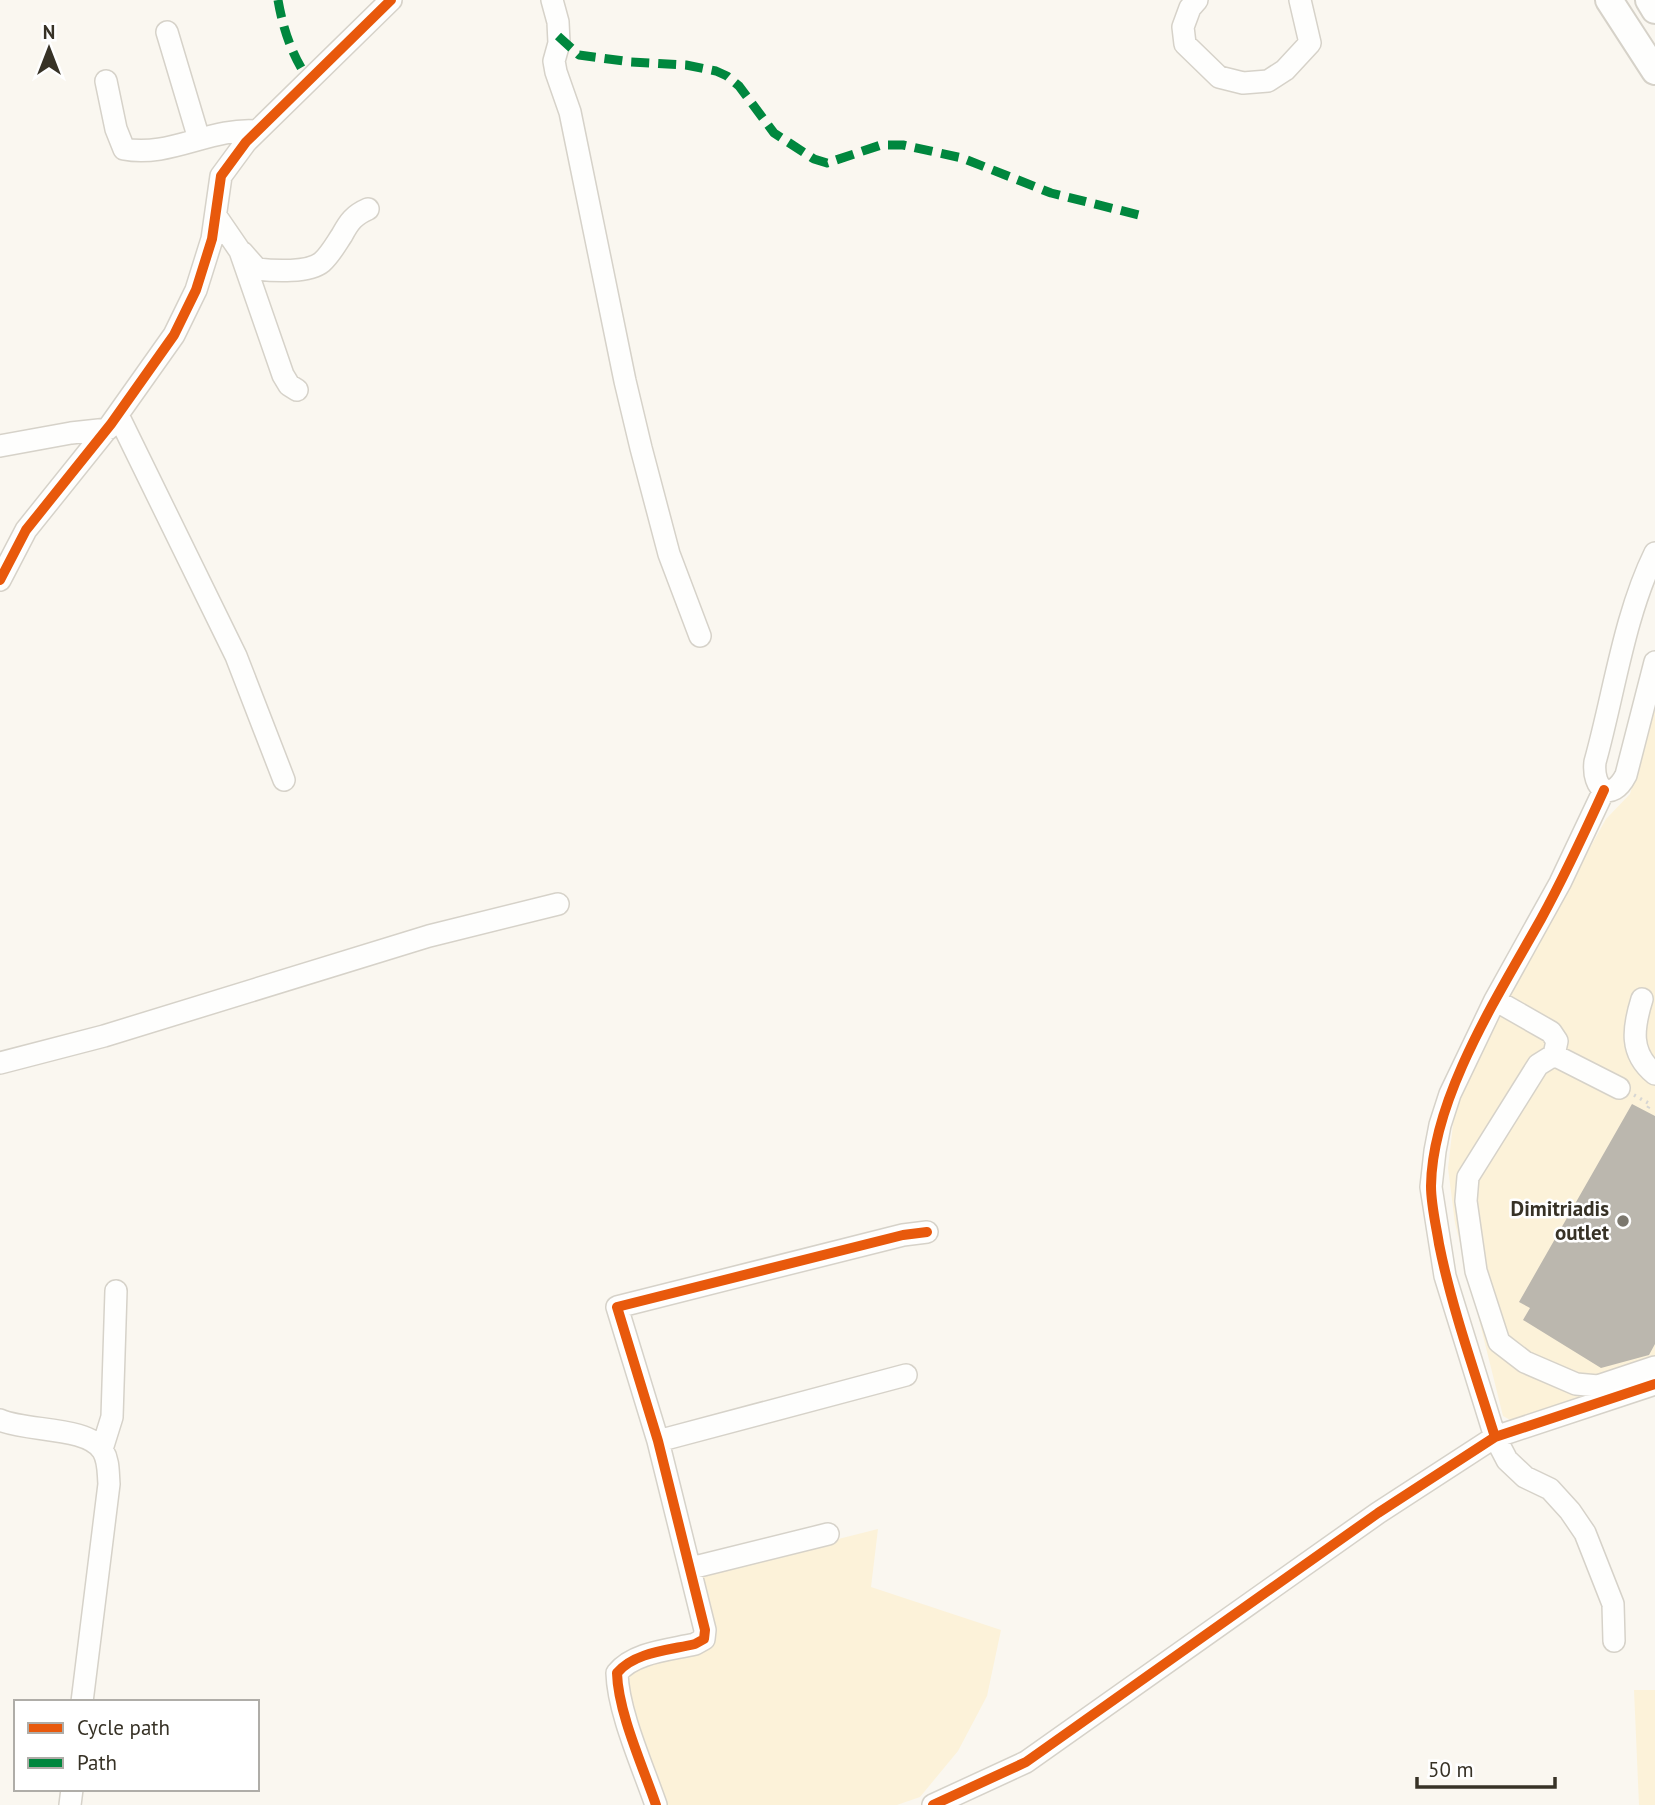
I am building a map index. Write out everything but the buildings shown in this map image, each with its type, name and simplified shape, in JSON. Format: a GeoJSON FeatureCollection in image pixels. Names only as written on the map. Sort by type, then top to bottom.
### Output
{"type":"FeatureCollection","features":[{"type":"Feature","properties":{"kind":"main road"},"geometry":{"type":"LineString","coordinates":[[1609,0],[1655,71]]}},
{"type":"Feature","properties":{"kind":"main road"},"geometry":{"type":"LineString","coordinates":[[1649,0],[1655,10]]}},
{"type":"Feature","properties":{"kind":"street"},"geometry":{"type":"LineString","coordinates":[[0,580],[26,530],[113,422],[174,335],[196,290],[212,239],[221,176],[246,142],[391,0]]}},
{"type":"Feature","properties":{"kind":"street"},"geometry":{"type":"LineString","coordinates":[[552,0],[558,22],[559,43],[554,61],[556,72],[570,112],[625,381],[669,554],[700,636]]}},
{"type":"Feature","properties":{"kind":"street"},"geometry":{"type":"LineString","coordinates":[[1197,0],[1190,8],[1183,27],[1185,44],[1219,76],[1243,83],[1268,80],[1285,70],[1310,43],[1300,0]]}},
{"type":"Feature","properties":{"kind":"street"},"geometry":{"type":"LineString","coordinates":[[167,32],[199,139]]}},
{"type":"Feature","properties":{"kind":"street"},"geometry":{"type":"LineString","coordinates":[[106,81],[116,128],[124,149],[144,153],[237,129],[257,131]]}},
{"type":"Feature","properties":{"kind":"street"},"geometry":{"type":"LineString","coordinates":[[215,216],[240,251],[257,269],[276,271],[321,263],[334,248],[353,217],[368,209]]}},
{"type":"Feature","properties":{"kind":"street"},"geometry":{"type":"LineString","coordinates":[[240,251],[283,375],[289,385],[297,390]]}},
{"type":"Feature","properties":{"kind":"street"},"geometry":{"type":"LineString","coordinates":[[0,446],[113,422]]}},
{"type":"Feature","properties":{"kind":"street"},"geometry":{"type":"LineString","coordinates":[[113,422],[236,656],[284,780]]}},
{"type":"Feature","properties":{"kind":"street"},"geometry":{"type":"LineString","coordinates":[[1655,553],[1647,569],[1632,617],[1595,762],[1593,775],[1597,785],[1604,790],[1621,786],[1626,775],[1655,662]]}},
{"type":"Feature","properties":{"kind":"street"},"geometry":{"type":"LineString","coordinates":[[1604,790],[1560,883],[1495,1000],[1447,1105],[1435,1151],[1431,1187],[1445,1276],[1495,1437],[1507,1460],[1525,1477],[1550,1489],[1585,1533],[1613,1604],[1614,1641]]}},
{"type":"Feature","properties":{"kind":"street"},"geometry":{"type":"LineString","coordinates":[[0,1063],[104,1036],[429,936],[558,904]]}},
{"type":"Feature","properties":{"kind":"street"},"geometry":{"type":"LineString","coordinates":[[1642,999],[1634,1025],[1635,1048],[1645,1066],[1655,1074]]}},
{"type":"Feature","properties":{"kind":"street"},"geometry":{"type":"LineString","coordinates":[[1495,1000],[1551,1032],[1558,1041],[1554,1055],[1538,1066],[1468,1177],[1466,1201],[1476,1271],[1499,1342],[1525,1362],[1576,1384],[1598,1386],[1655,1367]]}},
{"type":"Feature","properties":{"kind":"street"},"geometry":{"type":"LineString","coordinates":[[1554,1055],[1619,1088]]}},
{"type":"Feature","properties":{"kind":"street"},"geometry":{"type":"LineString","coordinates":[[656,1805],[617,1685],[617,1673],[624,1664],[636,1658],[695,1644],[704,1639],[705,1630],[703,1613],[658,1441],[617,1307],[890,1238],[927,1232]]}},
{"type":"Feature","properties":{"kind":"street"},"geometry":{"type":"LineString","coordinates":[[102,1449],[112,1417],[116,1291]]}},
{"type":"Feature","properties":{"kind":"street"},"geometry":{"type":"LineString","coordinates":[[658,1441],[906,1375]]}},
{"type":"Feature","properties":{"kind":"street"},"geometry":{"type":"LineString","coordinates":[[933,1805],[1026,1762],[1378,1513],[1495,1437],[1655,1384]]}},
{"type":"Feature","properties":{"kind":"street"},"geometry":{"type":"LineString","coordinates":[[0,1420],[13,1426],[88,1438],[102,1449],[108,1464],[82,1700]]}},
{"type":"Feature","properties":{"kind":"street"},"geometry":{"type":"LineString","coordinates":[[691,1568],[828,1534]]}},
{"type":"Feature","properties":{"kind":"shaded area"},"geometry":{"type":"Polygon","coordinates":[[[1655,709],[1655,1373],[1512,1421],[1503,1416],[1455,1223],[1448,1168],[1454,1116],[1465,1081],[1528,959],[1606,819],[1630,794],[1655,709]]]}},
{"type":"Feature","properties":{"kind":"shaded area"},"geometry":{"type":"Polygon","coordinates":[[[878,1529],[871,1587],[1001,1630],[987,1696],[958,1751],[920,1797],[897,1805],[659,1805],[620,1675],[695,1648],[695,1575],[878,1529]]]}},
{"type":"Feature","properties":{"kind":"shaded area"},"geometry":{"type":"Polygon","coordinates":[[[1634,1690],[1655,1690],[1655,1805],[1639,1805],[1634,1690]]]}},
{"type":"Feature","properties":{"kind":"marked path"},"geometry":{"type":"LineString","coordinates":[[278,0],[289,42],[309,80]]}},
{"type":"Feature","properties":{"kind":"marked path"},"geometry":{"type":"LineString","coordinates":[[558,36],[579,55],[631,62],[686,65],[727,76],[739,86],[774,133],[814,159],[827,163],[881,145],[903,145],[962,158],[1051,193],[1139,215]]}},
{"type":"Feature","properties":{"kind":"cycle path"},"geometry":{"type":"LineString","coordinates":[[0,580],[26,530],[111,424],[174,335],[196,290],[212,239],[221,176],[246,142],[391,0]]}},
{"type":"Feature","properties":{"kind":"cycle path"},"geometry":{"type":"LineString","coordinates":[[1495,1437],[1444,1268],[1431,1193],[1434,1152],[1455,1083],[1471,1048],[1558,887],[1604,790]]}},
{"type":"Feature","properties":{"kind":"cycle path"},"geometry":{"type":"LineString","coordinates":[[656,1805],[626,1722],[617,1673],[633,1660],[643,1656],[695,1644],[704,1639],[705,1630],[658,1441],[617,1307],[903,1235],[927,1232]]}},
{"type":"Feature","properties":{"kind":"cycle path"},"geometry":{"type":"LineString","coordinates":[[933,1805],[1026,1762],[1378,1513],[1495,1437],[1655,1384]]}},
{"type":"Feature","properties":{"kind":"place","name":"Dimitriadis outlet"},"geometry":{"type":"Point","coordinates":[1623,1221]}}]}
